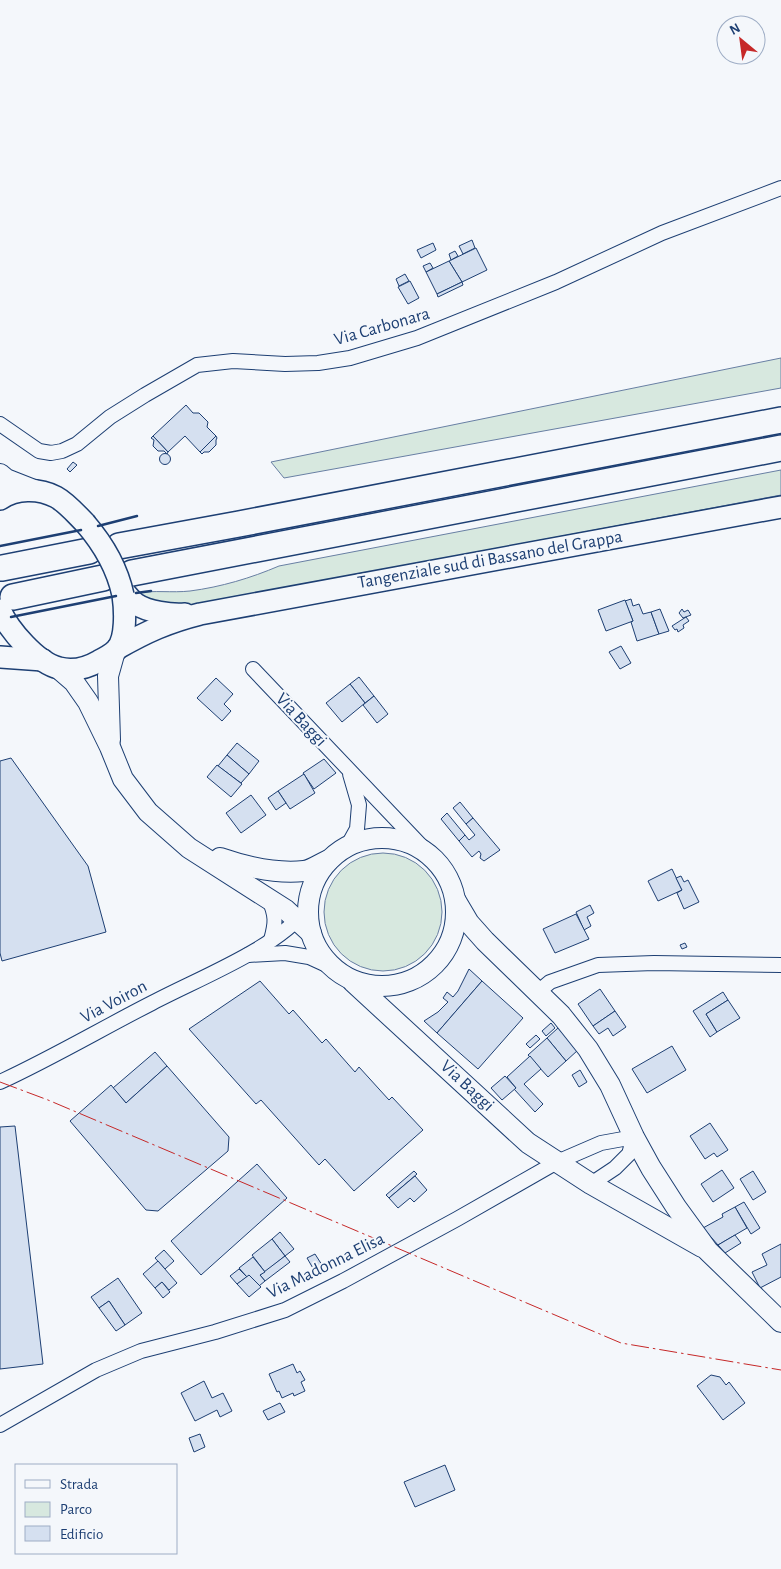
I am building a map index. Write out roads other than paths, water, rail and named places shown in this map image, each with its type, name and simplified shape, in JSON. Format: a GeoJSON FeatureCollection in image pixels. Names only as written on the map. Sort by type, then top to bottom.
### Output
{"type":"FeatureCollection","features":[{"type":"Feature","properties":{"kind":"highway"},"geometry":{"type":"LineString","coordinates":[[119,546],[781,420]]}},
{"type":"Feature","properties":{"kind":"highway"},"geometry":{"type":"LineString","coordinates":[[6,608],[121,586],[781,448]]}},
{"type":"Feature","properties":{"kind":"highway"},"geometry":{"type":"LineString","coordinates":[[2,568],[89,551]]}},
{"type":"Feature","properties":{"kind":"main road"},"geometry":{"type":"LineString","coordinates":[[0,474],[6,479],[56,497],[85,523],[100,540],[112,562],[121,586],[126,616],[117,649]]}},
{"type":"Feature","properties":{"kind":"main road"},"geometry":{"type":"LineString","coordinates":[[0,499],[14,492],[34,490]]}},
{"type":"Feature","properties":{"kind":"main road","name":"Tangenziale sud di Bassano del Grappa"},"geometry":{"type":"LineString","coordinates":[[0,657],[51,664],[75,670],[89,667],[142,634],[172,621],[200,614],[781,507]]}},
{"type":"Feature","properties":{"kind":"main road","name":"Tangenziale sud di Bassano del Grappa"},"geometry":{"type":"LineString","coordinates":[[121,586],[140,606],[170,615],[200,614]]}},
{"type":"Feature","properties":{"kind":"main road"},"geometry":{"type":"LineString","coordinates":[[6,608],[24,644],[51,664]]}},
{"type":"Feature","properties":{"kind":"main road","name":"Via Baggi"},"geometry":{"type":"LineString","coordinates":[[110,747],[108,676],[117,649]]}},
{"type":"Feature","properties":{"kind":"main road","name":"Via Baggi"},"geometry":{"type":"LineString","coordinates":[[51,664],[74,682],[88,702],[123,779],[148,812],[189,848],[305,921]]}},
{"type":"Feature","properties":{"kind":"main road","name":"Via Baggi"},"geometry":{"type":"LineString","coordinates":[[189,848],[245,867],[276,871],[306,871],[329,860],[347,847],[367,839],[389,838],[410,843],[429,854],[442,868],[451,884],[456,901],[469,923],[561,1015],[588,1049],[610,1085],[634,1137],[651,1168],[708,1251],[781,1322]]}},
{"type":"Feature","properties":{"kind":"main road","name":"Via Baggi"},"geometry":{"type":"LineString","coordinates":[[329,860],[318,874],[311,890],[305,921],[316,946],[342,974],[528,1143],[591,1184],[708,1251]]}},
{"type":"Feature","properties":{"kind":"main road","name":"Via Baggi"},"geometry":{"type":"LineString","coordinates":[[342,974],[369,985],[389,986],[408,981],[426,972],[440,958],[451,941],[456,921],[456,901]]}},
{"type":"Feature","properties":{"kind":"street","name":"Via Carbonara"},"geometry":{"type":"LineString","coordinates":[[0,424],[39,451],[51,453],[62,451],[77,444],[117,413],[197,365],[233,361],[285,364],[318,363],[350,358],[417,338],[556,282],[662,233],[781,188]]}},
{"type":"Feature","properties":{"kind":"street","name":"Via Baggi"},"geometry":{"type":"LineString","coordinates":[[253,669],[429,854]]}},
{"type":"Feature","properties":{"kind":"street","name":"Via Baggi"},"geometry":{"type":"LineString","coordinates":[[347,847],[357,829],[360,805],[349,771]]}},
{"type":"Feature","properties":{"kind":"street"},"geometry":{"type":"LineString","coordinates":[[268,898],[275,912],[275,926],[271,940]]}},
{"type":"Feature","properties":{"kind":"street","name":"Via Voiron"},"geometry":{"type":"LineString","coordinates":[[0,1082],[35,1066],[152,1003],[245,956],[305,921]]}},
{"type":"Feature","properties":{"kind":"street","name":"Via Voiron"},"geometry":{"type":"LineString","coordinates":[[245,956],[285,953],[309,957],[342,974]]}},
{"type":"Feature","properties":{"kind":"street"},"geometry":{"type":"LineString","coordinates":[[538,992],[550,982],[598,965],[654,963],[781,966]]}},
{"type":"Feature","properties":{"kind":"street"},"geometry":{"type":"LineString","coordinates":[[591,1184],[615,1168],[629,1154],[634,1137]]}},
{"type":"Feature","properties":{"kind":"street","name":"Via Madonna Elisa"},"geometry":{"type":"LineString","coordinates":[[0,1425],[96,1370],[141,1351],[215,1332],[285,1310],[370,1267],[557,1162],[601,1143],[634,1137]]}}]}
